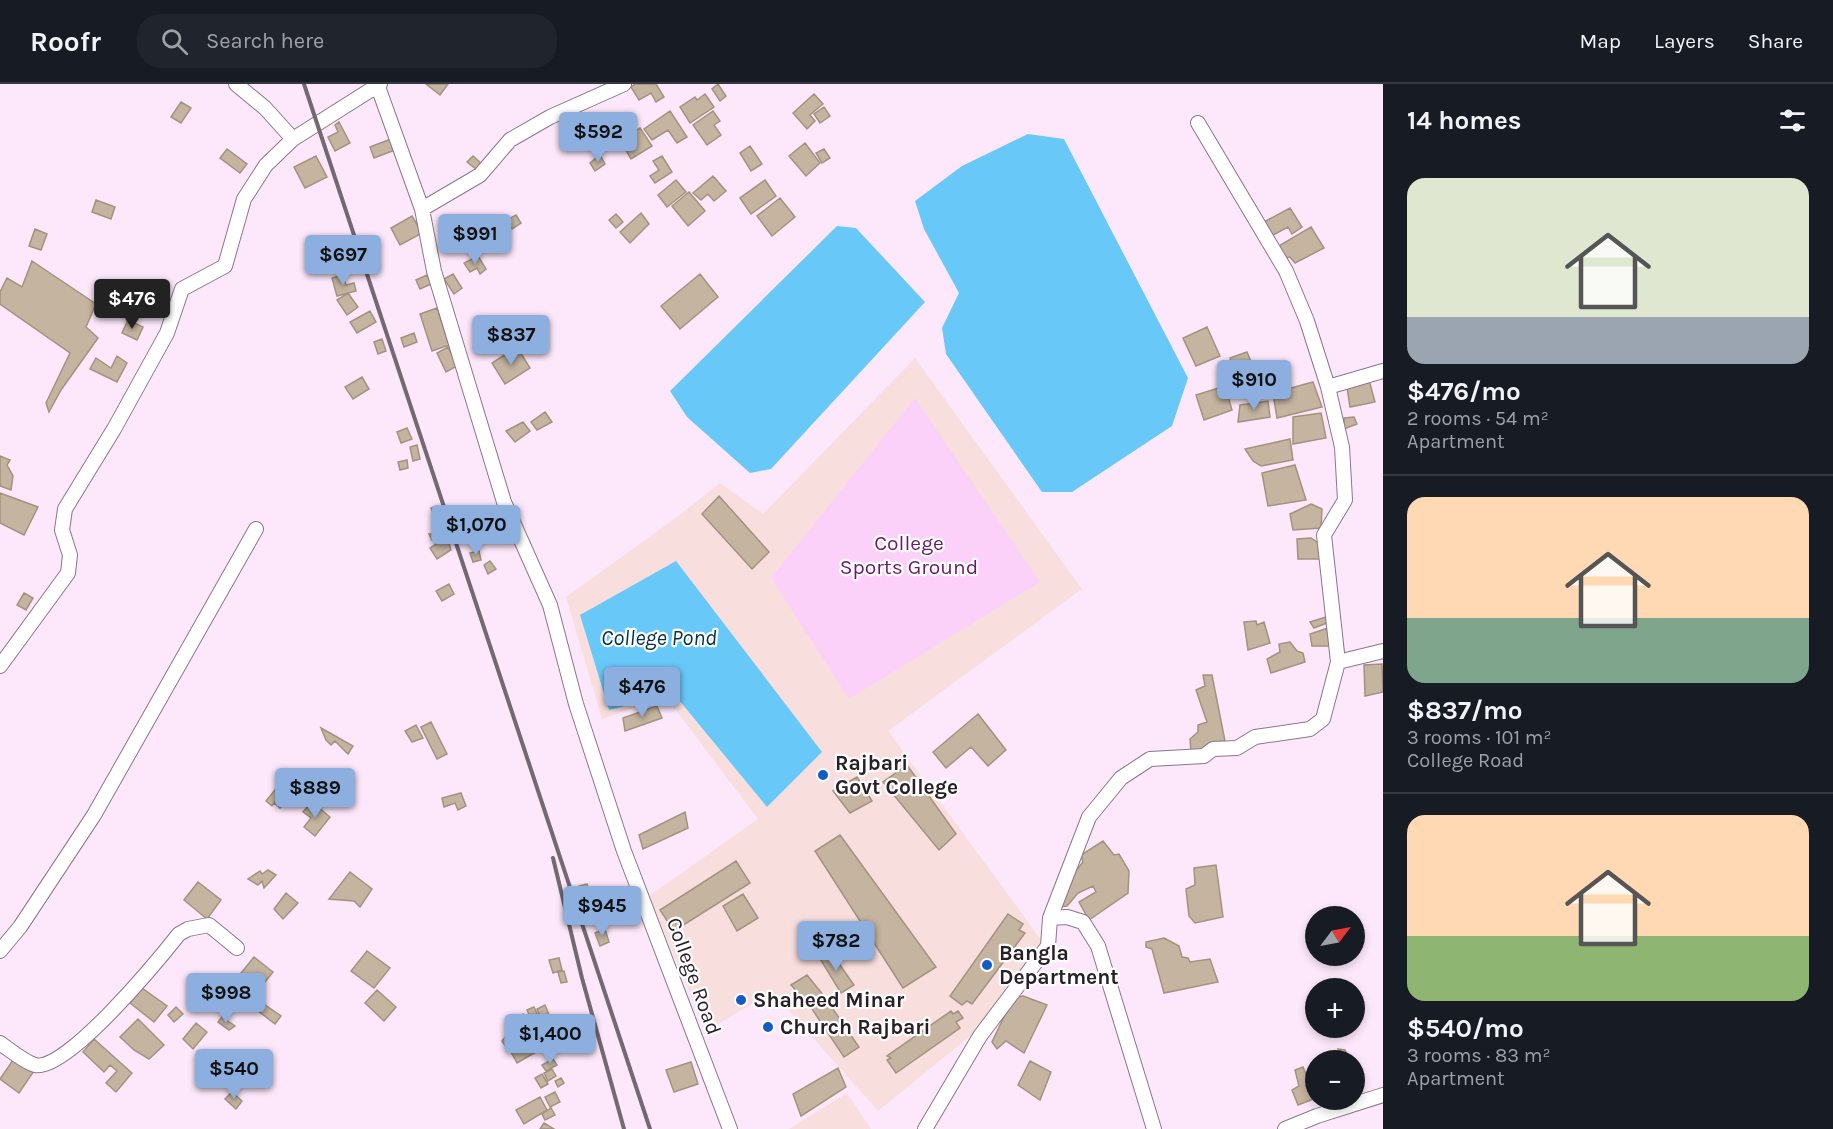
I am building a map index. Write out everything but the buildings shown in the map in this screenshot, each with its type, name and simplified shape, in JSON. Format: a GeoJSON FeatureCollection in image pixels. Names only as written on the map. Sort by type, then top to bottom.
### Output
{"type":"FeatureCollection","features":[{"type":"Feature","properties":{"kind":"street"},"geometry":{"type":"LineString","coordinates":[[236,84],[265,108],[293,139]]}},
{"type":"Feature","properties":{"kind":"street"},"geometry":{"type":"LineString","coordinates":[[422,209],[480,175],[510,140],[550,117],[624,84]]}},
{"type":"Feature","properties":{"kind":"street"},"geometry":{"type":"LineString","coordinates":[[0,666],[68,573],[70,555],[62,530],[65,509],[114,429],[167,333],[182,289],[225,266],[244,199],[266,165],[293,139],[378,85]]}},
{"type":"Feature","properties":{"kind":"street","name":"College Road"},"geometry":{"type":"LineString","coordinates":[[378,85],[422,209],[434,271],[504,502],[550,605],[576,704],[624,851],[730,1129]]}},
{"type":"Feature","properties":{"kind":"street"},"geometry":{"type":"LineString","coordinates":[[925,1129],[980,1036],[1048,946],[1050,918],[1089,817],[1120,778],[1150,759],[1204,756],[1213,748],[1237,748],[1255,737],[1310,729],[1323,719],[1338,662],[1324,535],[1345,500],[1342,447],[1328,387],[1307,321],[1286,271],[1198,123]]}},
{"type":"Feature","properties":{"kind":"street"},"geometry":{"type":"LineString","coordinates":[[1328,387],[1383,371]]}},
{"type":"Feature","properties":{"kind":"street"},"geometry":{"type":"LineString","coordinates":[[0,951],[20,927],[94,815],[256,529]]}},
{"type":"Feature","properties":{"kind":"street"},"geometry":{"type":"LineString","coordinates":[[1338,662],[1383,651]]}},
{"type":"Feature","properties":{"kind":"street"},"geometry":{"type":"LineString","coordinates":[[1050,918],[1067,917],[1083,922],[1098,946],[1154,1129]]}},
{"type":"Feature","properties":{"kind":"street"},"geometry":{"type":"LineString","coordinates":[[0,1043],[35,1065],[46,1064],[58,1058],[97,1026],[141,980],[179,934],[188,929],[208,925],[237,948]]}},
{"type":"Feature","properties":{"kind":"street"},"geometry":{"type":"LineString","coordinates":[[1285,1129],[1383,1095]]}},
{"type":"Feature","properties":{"kind":"shaded area","name":"Rajbari Govt College"},"geometry":{"type":"Polygon","coordinates":[[[915,358],[1082,589],[888,731],[1045,945],[974,1033],[878,1111],[772,992],[706,1031],[649,896],[758,819],[666,697],[602,719],[566,597],[720,483],[763,514],[915,358]]]}},
{"type":"Feature","properties":{"kind":"shaded area"},"geometry":{"type":"Polygon","coordinates":[[[847,1093],[871,1129],[789,1129],[847,1093]]]}},
{"type":"Feature","properties":{"kind":"green space","name":"College Sports Ground"},"geometry":{"type":"Polygon","coordinates":[[[915,398],[1040,582],[849,699],[771,578],[915,398]]]}},
{"type":"Feature","properties":{"kind":"water"},"geometry":{"type":"Polygon","coordinates":[[[1028,134],[1064,139],[1188,378],[1172,426],[1072,492],[1042,492],[946,354],[942,328],[959,293],[924,229],[915,201],[962,166],[1028,134]]]}},
{"type":"Feature","properties":{"kind":"water"},"geometry":{"type":"Polygon","coordinates":[[[837,226],[856,228],[925,302],[771,469],[750,473],[687,417],[670,391],[837,226]]]}},
{"type":"Feature","properties":{"kind":"water","name":"College Pond"},"geometry":{"type":"Polygon","coordinates":[[[676,561],[822,752],[767,807],[674,694],[609,710],[580,615],[676,561]]]}},
{"type":"Feature","properties":{"kind":"railway"},"geometry":{"type":"LineString","coordinates":[[304,84],[650,1129]]}},
{"type":"Feature","properties":{"kind":"railway"},"geometry":{"type":"LineString","coordinates":[[553,858],[582,978],[624,1129]]}},
{"type":"Feature","properties":{"kind":"place","name":"Rajbari Govt College"},"geometry":{"type":"Point","coordinates":[823,775]}},
{"type":"Feature","properties":{"kind":"place","name":"Bangla Department"},"geometry":{"type":"Point","coordinates":[987,965]}},
{"type":"Feature","properties":{"kind":"place","name":"Shaheed Minar"},"geometry":{"type":"Point","coordinates":[741,1000]}},
{"type":"Feature","properties":{"kind":"place","name":"Church Rajbari"},"geometry":{"type":"Point","coordinates":[768,1027]}}]}
